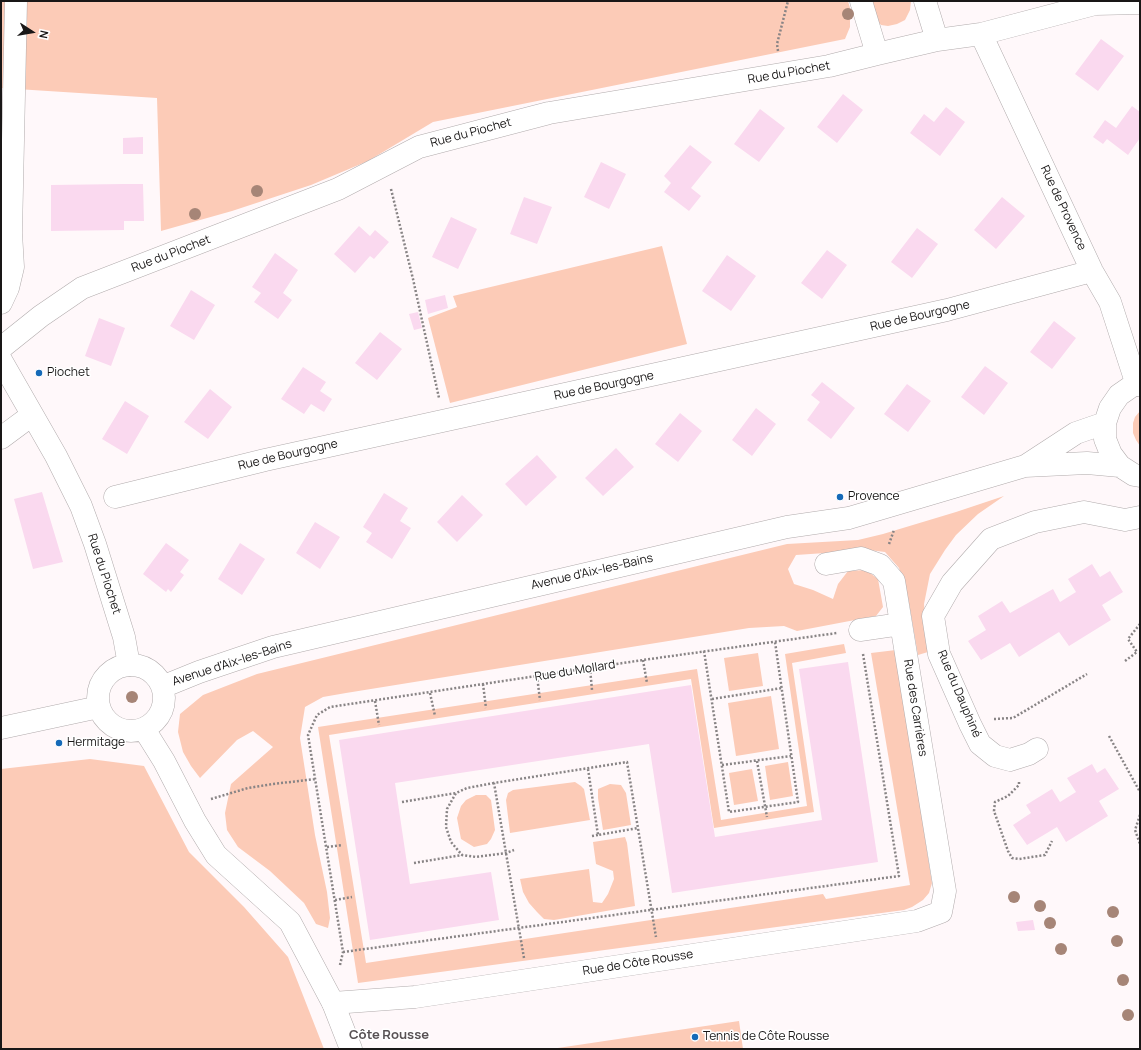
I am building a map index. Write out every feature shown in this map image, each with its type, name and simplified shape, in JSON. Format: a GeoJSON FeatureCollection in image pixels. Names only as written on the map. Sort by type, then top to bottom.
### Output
{"type":"FeatureCollection","features":[{"type":"Feature","properties":{"kind":"street"},"geometry":{"type":"LineString","coordinates":[[1,303],[8,288],[13,267],[11,233],[16,1]]}},
{"type":"Feature","properties":{"kind":"street"},"geometry":{"type":"LineString","coordinates":[[861,1],[876,54]]}},
{"type":"Feature","properties":{"kind":"street"},"geometry":{"type":"LineString","coordinates":[[925,1],[937,40]]}},
{"type":"Feature","properties":{"kind":"street","name":"Rue du Piochet"},"geometry":{"type":"LineString","coordinates":[[1,348],[41,316],[82,288],[338,189],[419,147],[549,113],[829,66],[937,40],[981,34],[1095,4],[1140,3]]}},
{"type":"Feature","properties":{"kind":"street","name":"Rue de Provence"},"geometry":{"type":"LineString","coordinates":[[981,34],[1092,271],[1110,302],[1138,384]]}},
{"type":"Feature","properties":{"kind":"street","name":"Rue de Bourgogne"},"geometry":{"type":"LineString","coordinates":[[115,497],[265,460],[948,310],[1092,271]]}},
{"type":"Feature","properties":{"kind":"street","name":"Rue du Piochet"},"geometry":{"type":"LineString","coordinates":[[1,360],[56,456],[81,506],[95,544],[124,637],[129,665]]}},
{"type":"Feature","properties":{"kind":"street","name":"Avenue d'Aix-les-Bains"},"geometry":{"type":"LineString","coordinates":[[1138,384],[1119,395],[1110,408],[1105,423],[1105,439],[1111,454],[1120,466],[1134,475],[1140,476]]}},
{"type":"Feature","properties":{"kind":"street"},"geometry":{"type":"LineString","coordinates":[[1,438],[32,415]]}},
{"type":"Feature","properties":{"kind":"street","name":"Avenue d'Aix-les-Bains"},"geometry":{"type":"LineString","coordinates":[[1025,466],[1076,434],[1105,423]]}},
{"type":"Feature","properties":{"kind":"street","name":"Avenue d'Aix-les-Bains"},"geometry":{"type":"LineString","coordinates":[[162,687],[199,672],[274,647],[787,527],[849,518],[1025,466],[1087,463],[1120,466]]}},
{"type":"Feature","properties":{"kind":"street","name":"Rue du Dauphiné"},"geometry":{"type":"LineString","coordinates":[[1010,760],[995,756],[980,744],[939,654],[933,616],[952,583],[991,539],[1035,522],[1084,512],[1125,520],[1140,518]]}},
{"type":"Feature","properties":{"kind":"street","name":"Rue des Carrières"},"geometry":{"type":"LineString","coordinates":[[826,564],[861,558],[880,565],[894,581],[945,891],[941,912]]}},
{"type":"Feature","properties":{"kind":"street"},"geometry":{"type":"LineString","coordinates":[[860,630],[901,624]]}},
{"type":"Feature","properties":{"kind":"street","name":"Avenue d'Aix-les-Bains"},"geometry":{"type":"LineString","coordinates":[[129,665],[134,664],[145,667],[154,674],[162,687],[164,694],[164,704],[160,714],[153,723],[144,729]]}},
{"type":"Feature","properties":{"kind":"street"},"geometry":{"type":"LineString","coordinates":[[129,665],[123,665],[112,670],[104,677],[99,687],[97,699],[105,719],[113,727],[123,731],[144,729],[164,761],[216,855],[290,922],[333,1003],[351,1049]]}},
{"type":"Feature","properties":{"kind":"street"},"geometry":{"type":"LineString","coordinates":[[1,728],[99,707]]}},
{"type":"Feature","properties":{"kind":"street"},"geometry":{"type":"LineString","coordinates":[[1010,760],[1029,754],[1037,749]]}},
{"type":"Feature","properties":{"kind":"street","name":"Rue de Côte Rousse"},"geometry":{"type":"LineString","coordinates":[[333,1003],[415,997],[917,921],[941,912]]}},
{"type":"Feature","properties":{"kind":"path"},"geometry":{"type":"LineString","coordinates":[[780,74],[777,44],[788,1]]}},
{"type":"Feature","properties":{"kind":"path"},"geometry":{"type":"LineString","coordinates":[[385,165],[413,279],[444,421]]}},
{"type":"Feature","properties":{"kind":"path"},"geometry":{"type":"LineString","coordinates":[[888,574],[886,563],[889,541],[894,530],[898,526]]}},
{"type":"Feature","properties":{"kind":"path"},"geometry":{"type":"LineString","coordinates":[[1125,661],[1136,652],[1128,639],[1140,624]]}},
{"type":"Feature","properties":{"kind":"path"},"geometry":{"type":"LineString","coordinates":[[340,966],[343,952],[899,876],[860,630]]}},
{"type":"Feature","properties":{"kind":"path","name":"Rue du Mollard"},"geometry":{"type":"LineString","coordinates":[[343,952],[308,735],[317,715],[330,707],[704,651],[860,630]]}},
{"type":"Feature","properties":{"kind":"path"},"geometry":{"type":"LineString","coordinates":[[704,651],[729,812],[798,802],[775,642]]}},
{"type":"Feature","properties":{"kind":"path"},"geometry":{"type":"LineString","coordinates":[[643,660],[647,683]]}},
{"type":"Feature","properties":{"kind":"path"},"geometry":{"type":"LineString","coordinates":[[590,668],[592,690]]}},
{"type":"Feature","properties":{"kind":"path"},"geometry":{"type":"LineString","coordinates":[[970,724],[996,718],[1013,718],[1087,674]]}},
{"type":"Feature","properties":{"kind":"path"},"geometry":{"type":"LineString","coordinates":[[537,676],[540,700]]}},
{"type":"Feature","properties":{"kind":"path"},"geometry":{"type":"LineString","coordinates":[[483,684],[486,708]]}},
{"type":"Feature","properties":{"kind":"path"},"geometry":{"type":"LineString","coordinates":[[712,699],[782,688]]}},
{"type":"Feature","properties":{"kind":"path"},"geometry":{"type":"LineString","coordinates":[[430,692],[434,716]]}},
{"type":"Feature","properties":{"kind":"path"},"geometry":{"type":"LineString","coordinates":[[375,701],[379,725]]}},
{"type":"Feature","properties":{"kind":"path"},"geometry":{"type":"LineString","coordinates":[[1109,736],[1140,792]]}},
{"type":"Feature","properties":{"kind":"path"},"geometry":{"type":"LineString","coordinates":[[722,765],[791,756]]}},
{"type":"Feature","properties":{"kind":"path"},"geometry":{"type":"LineString","coordinates":[[1010,760],[1012,759],[1018,772],[1019,785],[1008,796],[995,802],[994,811],[1008,851],[1012,858],[1019,859],[1045,854],[1052,841]]}},
{"type":"Feature","properties":{"kind":"path"},"geometry":{"type":"LineString","coordinates":[[758,761],[767,817]]}},
{"type":"Feature","properties":{"kind":"path"},"geometry":{"type":"LineString","coordinates":[[402,802],[456,793],[467,788],[494,783],[627,762],[659,960]]}},
{"type":"Feature","properties":{"kind":"path"},"geometry":{"type":"LineString","coordinates":[[588,769],[598,835]]}},
{"type":"Feature","properties":{"kind":"path"},"geometry":{"type":"LineString","coordinates":[[209,799],[248,788],[316,780]]}},
{"type":"Feature","properties":{"kind":"path"},"geometry":{"type":"LineString","coordinates":[[494,783],[528,980]]}},
{"type":"Feature","properties":{"kind":"path"},"geometry":{"type":"LineString","coordinates":[[456,793],[447,809],[446,827],[451,842],[462,855]]}},
{"type":"Feature","properties":{"kind":"path"},"geometry":{"type":"LineString","coordinates":[[1140,814],[1134,830],[1140,844]]}},
{"type":"Feature","properties":{"kind":"path"},"geometry":{"type":"LineString","coordinates":[[592,836],[638,828]]}},
{"type":"Feature","properties":{"kind":"path"},"geometry":{"type":"LineString","coordinates":[[327,847],[342,845]]}},
{"type":"Feature","properties":{"kind":"path"},"geometry":{"type":"LineString","coordinates":[[414,863],[462,855],[476,857],[506,853],[514,850]]}},
{"type":"Feature","properties":{"kind":"path"},"geometry":{"type":"LineString","coordinates":[[335,900],[352,897]]}},
{"type":"Feature","properties":{"kind":"shaded area"},"geometry":{"type":"Polygon","coordinates":[[[1,1],[848,1],[850,8],[850,27],[845,39],[433,122],[368,161],[311,185],[232,211],[161,231],[157,98],[1,88],[1,1]]]}},
{"type":"Feature","properties":{"kind":"shaded area"},"geometry":{"type":"Polygon","coordinates":[[[871,1],[911,1],[910,10],[905,20],[888,26],[881,25],[876,19],[871,1]]]}},
{"type":"Feature","properties":{"kind":"shaded area"},"geometry":{"type":"Polygon","coordinates":[[[662,246],[687,344],[450,403],[428,318],[457,307],[453,296],[662,246]]]}},
{"type":"Feature","properties":{"kind":"shaded area"},"geometry":{"type":"Polygon","coordinates":[[[1140,411],[1140,446],[1133,433],[1133,423],[1135,417],[1140,411]]]}},
{"type":"Feature","properties":{"kind":"shaded area"},"geometry":{"type":"Polygon","coordinates":[[[1004,496],[978,514],[956,535],[930,574],[924,604],[928,652],[918,655],[908,598],[899,568],[885,552],[869,550],[796,555],[788,569],[794,584],[813,590],[833,599],[838,584],[848,571],[866,570],[878,579],[883,607],[876,616],[797,631],[784,626],[749,628],[323,697],[305,707],[300,738],[315,835],[327,892],[330,918],[328,928],[316,924],[304,903],[270,871],[238,847],[227,830],[225,813],[231,784],[273,747],[253,731],[237,740],[200,778],[183,752],[178,732],[180,714],[203,695],[257,674],[787,544],[858,540],[956,512],[1004,496]]]}},
{"type":"Feature","properties":{"kind":"shaded area"},"geometry":{"type":"Polygon","coordinates":[[[844,644],[846,653],[792,663],[814,812],[714,828],[691,679],[329,735],[366,963],[823,894],[826,899],[910,885],[871,653],[896,650],[932,883],[929,893],[923,900],[904,910],[358,983],[318,727],[697,669],[721,820],[807,806],[785,654],[844,644]]]}},
{"type":"Feature","properties":{"kind":"shaded area"},"geometry":{"type":"Polygon","coordinates":[[[758,653],[763,686],[729,691],[724,658],[758,653]]]}},
{"type":"Feature","properties":{"kind":"shaded area"},"geometry":{"type":"Polygon","coordinates":[[[771,696],[779,749],[736,756],[728,703],[771,696]]]}},
{"type":"Feature","properties":{"kind":"shaded area"},"geometry":{"type":"Polygon","coordinates":[[[90,759],[144,766],[189,852],[244,907],[288,957],[324,1049],[1,1049],[1,769],[90,759]]]}},
{"type":"Feature","properties":{"kind":"shaded area"},"geometry":{"type":"Polygon","coordinates":[[[788,762],[793,796],[770,800],[765,766],[788,762]]]}},
{"type":"Feature","properties":{"kind":"shaded area"},"geometry":{"type":"Polygon","coordinates":[[[752,769],[758,801],[734,805],[729,773],[752,769]]]}},
{"type":"Feature","properties":{"kind":"shaded area"},"geometry":{"type":"Polygon","coordinates":[[[575,782],[584,789],[590,820],[510,833],[506,800],[508,793],[513,790],[575,782]]]}},
{"type":"Feature","properties":{"kind":"shaded area"},"geometry":{"type":"Polygon","coordinates":[[[610,784],[621,785],[626,793],[631,825],[603,830],[598,789],[610,784]]]}},
{"type":"Feature","properties":{"kind":"shaded area"},"geometry":{"type":"Polygon","coordinates":[[[476,795],[486,795],[491,800],[495,830],[487,844],[474,847],[461,839],[457,818],[461,806],[466,800],[476,795]]]}},
{"type":"Feature","properties":{"kind":"shaded area"},"geometry":{"type":"Polygon","coordinates":[[[625,837],[635,906],[554,920],[544,919],[529,903],[523,892],[520,879],[589,869],[593,902],[602,903],[608,894],[614,879],[613,871],[596,864],[593,842],[625,837]]]}},
{"type":"Feature","properties":{"kind":"shaded area","name":"Tennis de Côte Rousse"},"geometry":{"type":"Polygon","coordinates":[[[739,1021],[743,1049],[551,1049],[739,1021]]]}},
{"type":"Feature","properties":{"kind":"building"},"geometry":{"type":"Polygon","coordinates":[[[1101,39],[1124,56],[1098,91],[1075,74],[1101,39]]]}},
{"type":"Feature","properties":{"kind":"building"},"geometry":{"type":"Polygon","coordinates":[[[843,94],[863,110],[837,143],[817,127],[843,94]]]}},
{"type":"Feature","properties":{"kind":"building"},"geometry":{"type":"Polygon","coordinates":[[[1132,106],[1140,112],[1140,138],[1128,155],[1107,139],[1103,144],[1093,137],[1105,120],[1116,128],[1132,106]]]}},
{"type":"Feature","properties":{"kind":"building"},"geometry":{"type":"Polygon","coordinates":[[[946,107],[965,122],[940,156],[910,133],[924,114],[934,122],[946,107]]]}},
{"type":"Feature","properties":{"kind":"building"},"geometry":{"type":"Polygon","coordinates":[[[760,109],[785,128],[759,162],[734,144],[760,109]]]}},
{"type":"Feature","properties":{"kind":"building"},"geometry":{"type":"Polygon","coordinates":[[[143,137],[143,154],[123,154],[123,138],[143,137]]]}},
{"type":"Feature","properties":{"kind":"building"},"geometry":{"type":"Polygon","coordinates":[[[690,145],[712,162],[691,188],[701,196],[689,211],[664,192],[671,183],[664,176],[690,145]]]}},
{"type":"Feature","properties":{"kind":"building"},"geometry":{"type":"Polygon","coordinates":[[[601,162],[626,174],[609,209],[584,197],[601,162]]]}},
{"type":"Feature","properties":{"kind":"building"},"geometry":{"type":"Polygon","coordinates":[[[143,184],[144,221],[124,221],[124,230],[51,231],[51,185],[143,184]]]}},
{"type":"Feature","properties":{"kind":"building"},"geometry":{"type":"Polygon","coordinates":[[[524,197],[552,207],[537,244],[510,234],[524,197]]]}},
{"type":"Feature","properties":{"kind":"building"},"geometry":{"type":"Polygon","coordinates":[[[1002,197],[1025,216],[996,249],[974,230],[1002,197]]]}},
{"type":"Feature","properties":{"kind":"building"},"geometry":{"type":"Polygon","coordinates":[[[451,217],[477,229],[458,269],[432,257],[451,217]]]}},
{"type":"Feature","properties":{"kind":"building"},"geometry":{"type":"Polygon","coordinates":[[[359,226],[370,236],[375,230],[389,242],[374,259],[370,256],[355,273],[334,254],[359,226]]]}},
{"type":"Feature","properties":{"kind":"building"},"geometry":{"type":"Polygon","coordinates":[[[917,228],[938,244],[912,278],[891,262],[917,228]]]}},
{"type":"Feature","properties":{"kind":"building"},"geometry":{"type":"Polygon","coordinates":[[[827,250],[847,265],[822,299],[801,283],[827,250]]]}},
{"type":"Feature","properties":{"kind":"building"},"geometry":{"type":"Polygon","coordinates":[[[275,253],[298,270],[283,293],[292,300],[278,319],[254,302],[261,293],[252,287],[275,253]]]}},
{"type":"Feature","properties":{"kind":"building"},"geometry":{"type":"Polygon","coordinates":[[[727,255],[756,276],[731,311],[702,291],[727,255]]]}},
{"type":"Feature","properties":{"kind":"building"},"geometry":{"type":"Polygon","coordinates":[[[191,290],[215,305],[194,340],[170,326],[191,290]]]}},
{"type":"Feature","properties":{"kind":"building"},"geometry":{"type":"Polygon","coordinates":[[[445,295],[448,308],[428,314],[425,300],[445,295]]]}},
{"type":"Feature","properties":{"kind":"building"},"geometry":{"type":"Polygon","coordinates":[[[418,312],[422,328],[414,330],[409,314],[418,312]]]}},
{"type":"Feature","properties":{"kind":"building"},"geometry":{"type":"Polygon","coordinates":[[[99,318],[125,328],[111,366],[85,356],[99,318]]]}},
{"type":"Feature","properties":{"kind":"building"},"geometry":{"type":"Polygon","coordinates":[[[1054,321],[1076,338],[1052,369],[1030,352],[1054,321]]]}},
{"type":"Feature","properties":{"kind":"building"},"geometry":{"type":"Polygon","coordinates":[[[380,332],[402,349],[377,380],[355,363],[380,332]]]}},
{"type":"Feature","properties":{"kind":"building"},"geometry":{"type":"Polygon","coordinates":[[[985,366],[1008,383],[984,415],[961,397],[985,366]]]}},
{"type":"Feature","properties":{"kind":"building"},"geometry":{"type":"Polygon","coordinates":[[[303,367],[326,382],[320,391],[332,399],[324,412],[311,404],[304,414],[281,399],[303,367]]]}},
{"type":"Feature","properties":{"kind":"building"},"geometry":{"type":"Polygon","coordinates":[[[822,382],[855,408],[831,439],[807,420],[820,402],[811,395],[822,382]]]}},
{"type":"Feature","properties":{"kind":"building"},"geometry":{"type":"Polygon","coordinates":[[[907,384],[931,401],[908,432],[884,414],[907,384]]]}},
{"type":"Feature","properties":{"kind":"building"},"geometry":{"type":"Polygon","coordinates":[[[210,389],[232,407],[208,439],[184,422],[210,389]]]}},
{"type":"Feature","properties":{"kind":"building"},"geometry":{"type":"Polygon","coordinates":[[[125,401],[149,416],[127,454],[102,439],[125,401]]]}},
{"type":"Feature","properties":{"kind":"building"},"geometry":{"type":"Polygon","coordinates":[[[756,408],[776,424],[752,456],[732,440],[756,408]]]}},
{"type":"Feature","properties":{"kind":"building"},"geometry":{"type":"Polygon","coordinates":[[[680,413],[702,431],[678,462],[655,444],[680,413]]]}},
{"type":"Feature","properties":{"kind":"building"},"geometry":{"type":"Polygon","coordinates":[[[616,448],[634,467],[603,496],[585,478],[616,448]]]}},
{"type":"Feature","properties":{"kind":"building"},"geometry":{"type":"Polygon","coordinates":[[[537,455],[557,477],[526,506],[505,484],[537,455]]]}},
{"type":"Feature","properties":{"kind":"building"},"geometry":{"type":"Polygon","coordinates":[[[42,492],[63,562],[33,569],[14,499],[42,492]]]}},
{"type":"Feature","properties":{"kind":"building"},"geometry":{"type":"Polygon","coordinates":[[[384,493],[408,508],[400,521],[411,528],[392,559],[366,542],[372,533],[363,527],[384,493]]]}},
{"type":"Feature","properties":{"kind":"building"},"geometry":{"type":"Polygon","coordinates":[[[462,495],[483,515],[457,542],[437,522],[462,495]]]}},
{"type":"Feature","properties":{"kind":"building"},"geometry":{"type":"Polygon","coordinates":[[[315,522],[340,537],[320,569],[296,553],[315,522]]]}},
{"type":"Feature","properties":{"kind":"building"},"geometry":{"type":"Polygon","coordinates":[[[166,543],[189,560],[180,572],[184,575],[171,592],[168,589],[166,592],[143,574],[166,543]]]}},
{"type":"Feature","properties":{"kind":"building"},"geometry":{"type":"Polygon","coordinates":[[[240,543],[265,559],[242,595],[218,579],[240,543]]]}},
{"type":"Feature","properties":{"kind":"building"},"geometry":{"type":"Polygon","coordinates":[[[1092,564],[1100,577],[1110,571],[1123,592],[1102,605],[1111,620],[1069,646],[1059,632],[1019,657],[1010,643],[981,660],[968,641],[986,630],[978,616],[1002,601],[1010,613],[1053,589],[1060,602],[1076,592],[1068,579],[1092,564]]]}},
{"type":"Feature","properties":{"kind":"building"},"geometry":{"type":"Polygon","coordinates":[[[848,662],[878,862],[672,893],[649,744],[395,783],[410,884],[491,872],[499,920],[370,940],[339,740],[691,685],[715,837],[822,820],[799,669],[848,662]]]}},
{"type":"Feature","properties":{"kind":"building"},"geometry":{"type":"Polygon","coordinates":[[[1092,764],[1097,773],[1105,768],[1119,789],[1099,801],[1108,816],[1066,842],[1057,827],[1027,845],[1013,825],[1031,813],[1026,805],[1052,789],[1060,802],[1076,792],[1067,778],[1092,764]]]}},
{"type":"Feature","properties":{"kind":"building"},"geometry":{"type":"Polygon","coordinates":[[[1033,920],[1035,930],[1018,931],[1016,922],[1033,920]]]}},
{"type":"Feature","properties":{"kind":"place","name":"Piochet"},"geometry":{"type":"Point","coordinates":[39,373]}},
{"type":"Feature","properties":{"kind":"place","name":"Provence"},"geometry":{"type":"Point","coordinates":[840,497]}},
{"type":"Feature","properties":{"kind":"place","name":"Hermitage"},"geometry":{"type":"Point","coordinates":[59,743]}},
{"type":"Feature","properties":{"kind":"place","name":"Tennis de Côte Rousse"},"geometry":{"type":"Point","coordinates":[695,1037]}},
{"type":"Feature","properties":{"kind":"district","name":"Côte Rousse"},"geometry":{"type":"Point","coordinates":[389,1035]}}]}
